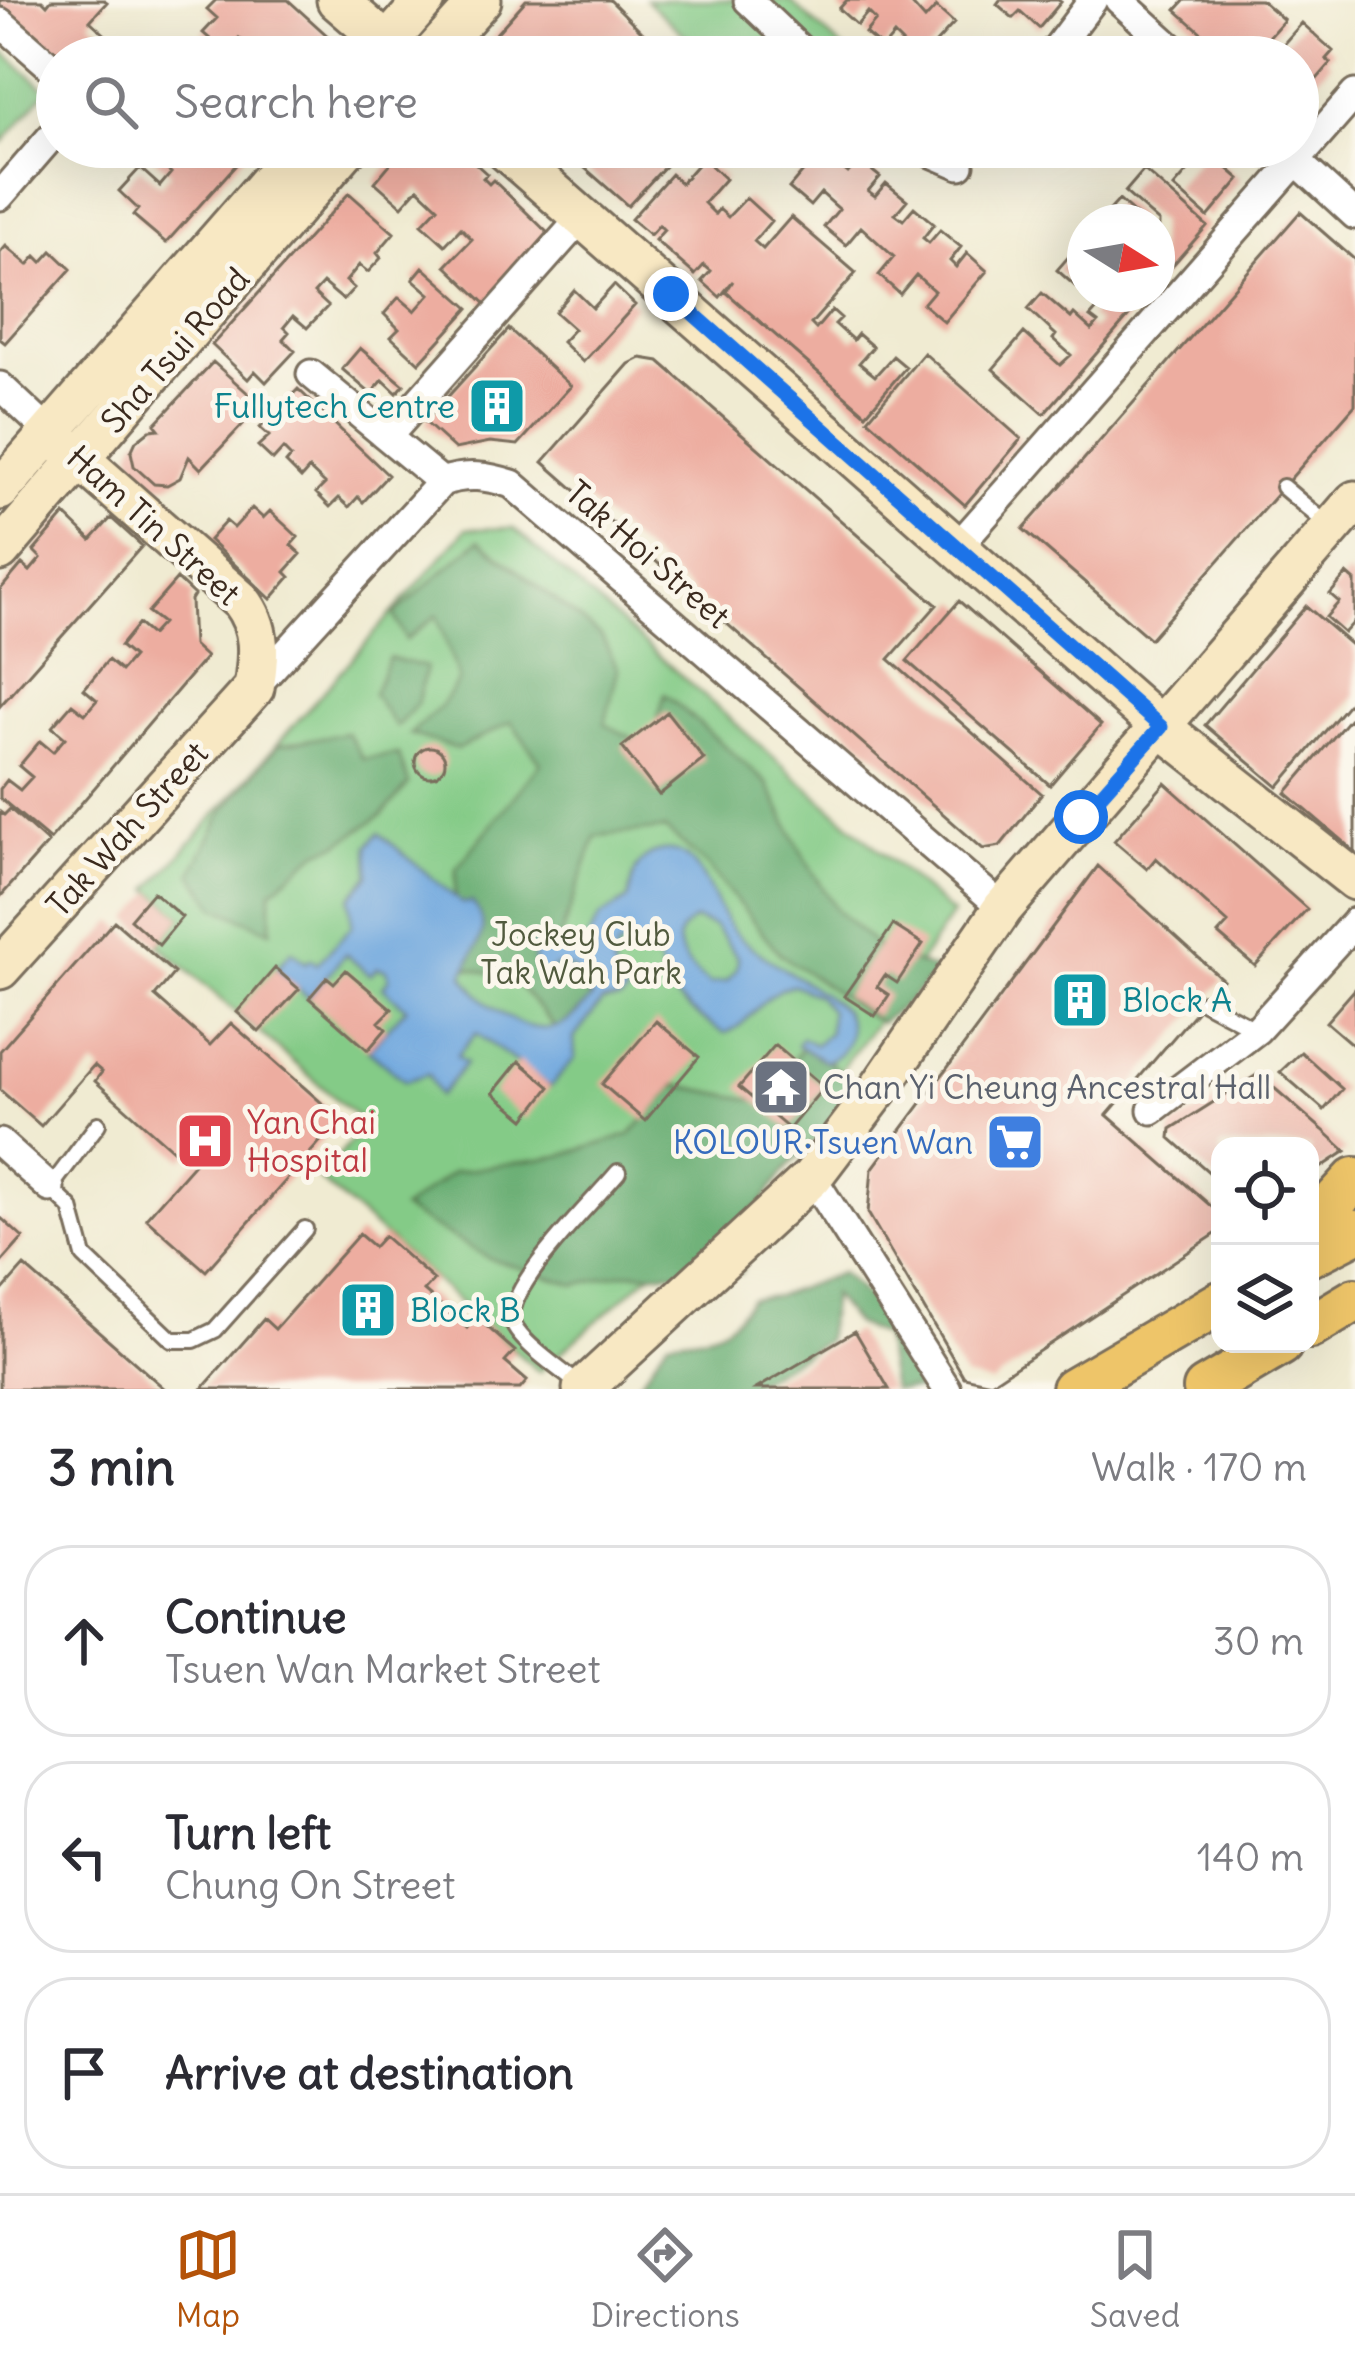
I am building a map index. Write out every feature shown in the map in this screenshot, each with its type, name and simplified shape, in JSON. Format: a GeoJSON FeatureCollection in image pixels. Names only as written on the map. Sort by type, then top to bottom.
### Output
{"type":"FeatureCollection","features":[{"type":"Feature","properties":{"kind":"main road"},"geometry":{"type":"LineString","coordinates":[[1319,1217],[1355,1179]]}},
{"type":"Feature","properties":{"kind":"main road"},"geometry":{"type":"LineString","coordinates":[[1319,1250],[1355,1232]]}},
{"type":"Feature","properties":{"kind":"main road"},"geometry":{"type":"LineString","coordinates":[[1319,1322],[1355,1300]]}},
{"type":"Feature","properties":{"kind":"main road"},"geometry":{"type":"LineString","coordinates":[[1073,1389],[1211,1308]]}},
{"type":"Feature","properties":{"kind":"main road"},"geometry":{"type":"LineString","coordinates":[[1204,1389],[1266,1353]]}},
{"type":"Feature","properties":{"kind":"street"},"geometry":{"type":"LineString","coordinates":[[337,0],[372,36]]}},
{"type":"Feature","properties":{"kind":"street"},"geometry":{"type":"LineString","coordinates":[[399,36],[425,0]]}},
{"type":"Feature","properties":{"kind":"street"},"geometry":{"type":"LineString","coordinates":[[449,36],[481,0]]}},
{"type":"Feature","properties":{"kind":"street"},"geometry":{"type":"LineString","coordinates":[[748,0],[786,36]]}},
{"type":"Feature","properties":{"kind":"street"},"geometry":{"type":"LineString","coordinates":[[1066,36],[1093,0]]}},
{"type":"Feature","properties":{"kind":"street"},"geometry":{"type":"LineString","coordinates":[[1119,0],[1159,36]]}},
{"type":"Feature","properties":{"kind":"street"},"geometry":{"type":"LineString","coordinates":[[0,22],[36,54]]}},
{"type":"Feature","properties":{"kind":"street"},"geometry":{"type":"LineString","coordinates":[[1319,127],[1355,94]]}},
{"type":"Feature","properties":{"kind":"street"},"geometry":{"type":"LineString","coordinates":[[0,196],[36,154]]}},
{"type":"Feature","properties":{"kind":"street","name":"Sha Tsui Road"},"geometry":{"type":"LineString","coordinates":[[0,490],[281,168]]}},
{"type":"Feature","properties":{"kind":"street","name":"Sha Tsui Road"},"geometry":{"type":"LineString","coordinates":[[0,551],[330,168]]}},
{"type":"Feature","properties":{"kind":"street"},"geometry":{"type":"LineString","coordinates":[[526,168],[1161,727],[1355,880]]}},
{"type":"Feature","properties":{"kind":"street"},"geometry":{"type":"LineString","coordinates":[[958,546],[1278,168]]}},
{"type":"Feature","properties":{"kind":"street"},"geometry":{"type":"LineString","coordinates":[[1305,168],[1355,215]]}},
{"type":"Feature","properties":{"kind":"street"},"geometry":{"type":"LineString","coordinates":[[388,436],[582,217]]}},
{"type":"Feature","properties":{"kind":"street"},"geometry":{"type":"LineString","coordinates":[[254,688],[442,482],[311,374]]}},
{"type":"Feature","properties":{"kind":"street","name":"Ham Tin Street"},"geometry":{"type":"LineString","coordinates":[[0,386],[251,613],[259,656],[254,688]]}},
{"type":"Feature","properties":{"kind":"street","name":"Tak Hoi Street"},"geometry":{"type":"LineString","coordinates":[[442,482],[455,477],[491,477],[512,484],[1003,908]]}},
{"type":"Feature","properties":{"kind":"street"},"geometry":{"type":"LineString","coordinates":[[583,1389],[812,1177],[1003,908],[1343,515]]}},
{"type":"Feature","properties":{"kind":"street","name":"Tak Wah Street"},"geometry":{"type":"LineString","coordinates":[[0,969],[254,688]]}},
{"type":"Feature","properties":{"kind":"street"},"geometry":{"type":"LineString","coordinates":[[1152,1110],[1257,1030],[1355,922]]}},
{"type":"Feature","properties":{"kind":"street"},"geometry":{"type":"LineString","coordinates":[[0,1143],[50,1188]]}},
{"type":"Feature","properties":{"kind":"street"},"geometry":{"type":"LineString","coordinates":[[812,1177],[947,1389]]}},
{"type":"Feature","properties":{"kind":"lane"},"geometry":{"type":"LineString","coordinates":[[1283,487],[1343,515]]}},
{"type":"Feature","properties":{"kind":"lane"},"geometry":{"type":"LineString","coordinates":[[1204,1002],[1257,1030]]}},
{"type":"Feature","properties":{"kind":"lane"},"geometry":{"type":"LineString","coordinates":[[98,1124],[50,1188],[71,1208],[84,1256],[172,1340],[194,1340],[214,1330],[305,1228]]}},
{"type":"Feature","properties":{"kind":"lane"},"geometry":{"type":"LineString","coordinates":[[583,1389],[518,1334],[511,1320],[512,1305],[523,1283],[618,1172]]}},
{"type":"Feature","properties":{"kind":"green space"},"geometry":{"type":"Polygon","coordinates":[[[646,0],[789,0],[829,36],[685,36],[646,0]]]}},
{"type":"Feature","properties":{"kind":"green space"},"geometry":{"type":"Polygon","coordinates":[[[0,49],[36,80],[36,103],[0,140],[0,49]]]}},
{"type":"Feature","properties":{"kind":"green space","name":"Jockey Club Tak Wah Park"},"geometry":{"type":"Polygon","coordinates":[[[513,528],[952,914],[868,1033],[745,1182],[648,1277],[539,1372],[319,1179],[365,1124],[159,945],[182,917],[150,889],[466,529],[513,528]]]}},
{"type":"Feature","properties":{"kind":"green space"},"geometry":{"type":"Polygon","coordinates":[[[479,540],[601,636],[618,669],[605,724],[650,747],[665,694],[767,783],[837,910],[879,948],[937,971],[908,1002],[880,1023],[780,954],[707,865],[665,829],[596,836],[553,957],[592,1000],[557,1030],[513,979],[454,964],[456,869],[541,763],[511,722],[458,749],[410,734],[440,707],[459,680],[437,615],[406,640],[394,614],[479,540]]]}},
{"type":"Feature","properties":{"kind":"green space"},"geometry":{"type":"Polygon","coordinates":[[[389,658],[426,667],[417,704],[396,727],[373,694],[389,658]]]}},
{"type":"Feature","properties":{"kind":"green space"},"geometry":{"type":"Polygon","coordinates":[[[347,733],[363,759],[398,754],[409,784],[383,814],[339,844],[319,851],[271,891],[271,931],[216,907],[192,873],[224,810],[278,745],[347,733]]]}},
{"type":"Feature","properties":{"kind":"green space"},"geometry":{"type":"Polygon","coordinates":[[[807,1042],[863,1092],[787,1168],[754,1213],[741,1273],[623,1273],[575,1285],[491,1259],[402,1209],[453,1172],[560,1156],[630,1135],[675,1085],[760,1101],[807,1042]]]}},
{"type":"Feature","properties":{"kind":"green space"},"geometry":{"type":"Polygon","coordinates":[[[841,1273],[884,1314],[910,1371],[934,1389],[892,1389],[883,1336],[855,1324],[832,1295],[826,1341],[743,1389],[635,1389],[668,1340],[716,1332],[733,1321],[750,1299],[777,1296],[841,1273]]]}},
{"type":"Feature","properties":{"kind":"water"},"geometry":{"type":"Polygon","coordinates":[[[379,833],[462,903],[472,902],[482,930],[464,975],[493,1008],[535,1028],[563,1024],[592,998],[573,969],[556,966],[545,975],[535,970],[537,938],[584,945],[600,917],[628,900],[642,861],[671,851],[684,856],[695,865],[735,933],[843,1010],[848,1041],[840,1053],[825,1061],[797,1045],[802,1038],[815,1045],[829,1032],[830,1011],[817,995],[794,985],[773,994],[724,1033],[674,995],[651,948],[633,944],[619,947],[613,965],[626,995],[602,1002],[574,1038],[575,1058],[550,1087],[476,1033],[457,1056],[466,1063],[439,1096],[428,1074],[405,1081],[368,1050],[406,1008],[383,987],[389,978],[386,970],[377,968],[370,975],[345,954],[309,998],[276,969],[292,951],[306,963],[310,959],[317,964],[352,926],[350,898],[369,875],[368,846],[379,833]],[[695,920],[679,935],[686,962],[710,984],[727,981],[737,969],[738,958],[715,927],[695,920]]]}},
{"type":"Feature","properties":{"kind":"building"},"geometry":{"type":"Polygon","coordinates":[[[0,0],[42,0],[47,5],[51,0],[104,0],[107,2],[90,21],[107,36],[36,38],[0,6],[0,0]]]}},
{"type":"Feature","properties":{"kind":"building"},"geometry":{"type":"Polygon","coordinates":[[[216,0],[288,0],[328,36],[206,36],[203,33],[217,18],[207,9],[216,0]]]}},
{"type":"Feature","properties":{"kind":"building"},"geometry":{"type":"Polygon","coordinates":[[[526,0],[610,0],[646,36],[494,36],[526,0]]]}},
{"type":"Feature","properties":{"kind":"building"},"geometry":{"type":"Polygon","coordinates":[[[847,0],[908,0],[925,19],[936,7],[954,23],[942,36],[869,36],[865,33],[876,20],[868,12],[857,25],[839,9],[847,0]]]}},
{"type":"Feature","properties":{"kind":"building"},"geometry":{"type":"Polygon","coordinates":[[[1000,0],[1061,2],[1039,28],[1020,11],[1013,18],[997,4],[1000,0]]]}},
{"type":"Feature","properties":{"kind":"building"},"geometry":{"type":"Polygon","coordinates":[[[1185,0],[1261,0],[1284,20],[1270,36],[1205,36],[1176,10],[1185,0]]]}},
{"type":"Feature","properties":{"kind":"building"},"geometry":{"type":"Polygon","coordinates":[[[1302,23],[1316,36],[1290,36],[1302,23]]]}},
{"type":"Feature","properties":{"kind":"building"},"geometry":{"type":"Polygon","coordinates":[[[1319,38],[1333,51],[1326,59],[1331,63],[1319,77],[1319,38]]]}},
{"type":"Feature","properties":{"kind":"building"},"geometry":{"type":"Polygon","coordinates":[[[140,168],[160,186],[171,173],[165,168],[233,168],[166,243],[133,215],[138,209],[119,191],[140,168]]]}},
{"type":"Feature","properties":{"kind":"building"},"geometry":{"type":"Polygon","coordinates":[[[387,168],[480,168],[489,184],[493,180],[552,237],[488,306],[446,266],[472,239],[461,228],[445,245],[422,224],[438,207],[418,188],[402,206],[375,182],[387,168]]]}},
{"type":"Feature","properties":{"kind":"building"},"geometry":{"type":"Polygon","coordinates":[[[585,168],[663,168],[628,206],[585,168]]]}},
{"type":"Feature","properties":{"kind":"building"},"geometry":{"type":"Polygon","coordinates":[[[694,168],[713,168],[725,179],[704,203],[715,214],[719,209],[728,217],[746,198],[771,221],[754,241],[763,249],[791,217],[856,273],[811,324],[816,329],[832,310],[841,318],[835,324],[853,340],[858,334],[873,347],[859,363],[875,376],[893,356],[906,367],[866,414],[726,292],[733,281],[720,297],[702,281],[711,271],[704,265],[695,275],[655,240],[664,230],[659,225],[650,235],[631,219],[671,174],[681,183],[694,168]]]}},
{"type":"Feature","properties":{"kind":"building"},"geometry":{"type":"Polygon","coordinates":[[[806,168],[842,168],[848,173],[852,168],[869,168],[880,177],[868,191],[875,196],[886,183],[907,200],[895,214],[903,220],[914,207],[934,224],[923,238],[929,243],[940,230],[961,247],[950,261],[956,267],[967,253],[987,271],[944,322],[923,304],[934,291],[916,275],[900,294],[879,275],[894,257],[861,227],[846,245],[824,227],[839,209],[821,193],[810,206],[789,188],[806,168]]]}},
{"type":"Feature","properties":{"kind":"building"},"geometry":{"type":"Polygon","coordinates":[[[1191,168],[1227,168],[1240,179],[1208,217],[1174,187],[1191,168]]]}},
{"type":"Feature","properties":{"kind":"building"},"geometry":{"type":"Polygon","coordinates":[[[1144,170],[1207,226],[1175,262],[1175,204],[1139,204],[1125,192],[1144,170]]]}},
{"type":"Feature","properties":{"kind":"building"},"geometry":{"type":"Polygon","coordinates":[[[349,193],[394,233],[377,253],[381,258],[368,272],[359,265],[346,281],[354,288],[343,300],[323,283],[314,293],[328,306],[307,328],[293,316],[284,327],[289,332],[283,339],[295,351],[266,382],[255,371],[248,379],[212,345],[349,193]]]}},
{"type":"Feature","properties":{"kind":"building"},"geometry":{"type":"Polygon","coordinates":[[[1300,212],[1355,260],[1355,405],[1150,639],[1023,529],[1300,212]]]}},
{"type":"Feature","properties":{"kind":"building"},"geometry":{"type":"Polygon","coordinates":[[[6,246],[28,265],[36,256],[42,262],[52,251],[71,269],[5,343],[0,339],[0,253],[6,246]]]}},
{"type":"Feature","properties":{"kind":"building"},"geometry":{"type":"Polygon","coordinates":[[[1067,258],[1067,279],[1057,270],[1067,258]]]}},
{"type":"Feature","properties":{"kind":"building"},"geometry":{"type":"Polygon","coordinates":[[[423,267],[469,308],[419,363],[391,337],[399,329],[384,314],[399,297],[415,311],[430,294],[413,279],[423,267]]]}},
{"type":"Feature","properties":{"kind":"building"},"geometry":{"type":"Polygon","coordinates":[[[614,285],[635,305],[583,362],[562,342],[574,329],[555,312],[574,290],[593,308],[614,285]]]}},
{"type":"Feature","properties":{"kind":"building"},"geometry":{"type":"Polygon","coordinates":[[[1042,293],[1092,330],[1098,323],[1090,317],[1094,312],[1132,312],[1044,414],[993,369],[1024,333],[1060,365],[1071,355],[1028,309],[1042,293]]]}},
{"type":"Feature","properties":{"kind":"building","name":"Fullytech Centre"},"geometry":{"type":"Polygon","coordinates":[[[509,329],[571,386],[518,445],[490,442],[455,449],[425,422],[509,329]]]}},
{"type":"Feature","properties":{"kind":"building"},"geometry":{"type":"Polygon","coordinates":[[[360,348],[404,385],[397,393],[383,380],[371,394],[342,369],[360,348]]]}},
{"type":"Feature","properties":{"kind":"building"},"geometry":{"type":"Polygon","coordinates":[[[924,353],[1021,439],[965,505],[868,419],[924,353]]]}},
{"type":"Feature","properties":{"kind":"building"},"geometry":{"type":"Polygon","coordinates":[[[641,358],[659,361],[937,605],[889,659],[1042,794],[1000,846],[983,849],[543,462],[629,364],[641,358]]]}},
{"type":"Feature","properties":{"kind":"building"},"geometry":{"type":"Polygon","coordinates":[[[213,362],[261,405],[201,469],[189,457],[180,478],[167,485],[154,484],[134,466],[131,452],[136,441],[159,429],[155,424],[213,362]]]}},
{"type":"Feature","properties":{"kind":"building"},"geometry":{"type":"Polygon","coordinates":[[[298,389],[388,475],[363,502],[358,497],[349,507],[339,498],[330,507],[316,493],[325,484],[309,469],[301,478],[286,463],[291,457],[283,449],[273,460],[258,446],[269,436],[260,428],[298,389]]]}},
{"type":"Feature","properties":{"kind":"building"},"geometry":{"type":"Polygon","coordinates":[[[252,508],[263,518],[270,511],[298,537],[291,545],[301,554],[285,572],[290,577],[271,599],[209,540],[226,521],[234,528],[252,508]]]}},
{"type":"Feature","properties":{"kind":"building"},"geometry":{"type":"Polygon","coordinates":[[[65,515],[91,540],[111,518],[142,546],[0,706],[0,590],[22,564],[30,571],[41,558],[34,551],[65,515]]]}},
{"type":"Feature","properties":{"kind":"building"},"geometry":{"type":"Polygon","coordinates":[[[1347,574],[1355,581],[1355,621],[1344,633],[1326,617],[1339,602],[1330,594],[1347,574]]]}},
{"type":"Feature","properties":{"kind":"building"},"geometry":{"type":"Polygon","coordinates":[[[177,579],[194,595],[193,645],[206,657],[50,840],[0,798],[0,789],[7,780],[20,790],[32,777],[19,766],[40,741],[53,752],[65,738],[52,727],[72,704],[85,714],[97,700],[84,689],[108,660],[121,671],[133,657],[120,646],[138,624],[151,635],[162,623],[148,612],[177,579]]]}},
{"type":"Feature","properties":{"kind":"building"},"geometry":{"type":"Polygon","coordinates":[[[959,601],[1101,725],[1050,785],[907,661],[959,601]]]}},
{"type":"Feature","properties":{"kind":"building"},"geometry":{"type":"Polygon","coordinates":[[[1306,606],[1355,648],[1355,696],[1278,787],[1205,725],[1306,606]]]}},
{"type":"Feature","properties":{"kind":"building"},"geometry":{"type":"Polygon","coordinates":[[[667,712],[704,759],[659,795],[622,747],[667,712]]]}},
{"type":"Feature","properties":{"kind":"building"},"geometry":{"type":"Polygon","coordinates":[[[1349,719],[1355,724],[1355,852],[1286,793],[1349,719]]]}},
{"type":"Feature","properties":{"kind":"building"},"geometry":{"type":"Polygon","coordinates":[[[430,747],[441,751],[445,762],[441,773],[430,777],[419,773],[415,762],[419,751],[430,747]]]}},
{"type":"Feature","properties":{"kind":"building"},"geometry":{"type":"Polygon","coordinates":[[[1165,783],[1307,909],[1255,966],[1218,934],[1228,923],[1156,858],[1147,869],[1114,841],[1165,783]]]}},
{"type":"Feature","properties":{"kind":"building"},"geometry":{"type":"Polygon","coordinates":[[[10,809],[48,843],[0,897],[0,812],[4,815],[10,809]]]}},
{"type":"Feature","properties":{"kind":"building","name":"KOLOUR‧Tsuen Wan"},"geometry":{"type":"Polygon","coordinates":[[[1098,866],[1223,980],[1107,1115],[1211,1206],[1211,1237],[991,1383],[964,1377],[868,1213],[872,1169],[1098,866]]]}},
{"type":"Feature","properties":{"kind":"building"},"geometry":{"type":"Polygon","coordinates":[[[153,892],[182,917],[159,945],[130,919],[153,892]]]}},
{"type":"Feature","properties":{"kind":"building"},"geometry":{"type":"Polygon","coordinates":[[[114,921],[174,973],[155,996],[210,1045],[231,1023],[340,1119],[206,1271],[146,1218],[200,1157],[192,1150],[183,1159],[95,1081],[102,1072],[94,1065],[41,1126],[0,1090],[0,1051],[114,921]]]}},
{"type":"Feature","properties":{"kind":"building"},"geometry":{"type":"Polygon","coordinates":[[[893,925],[923,944],[897,983],[885,975],[877,987],[889,995],[875,1016],[844,996],[893,925]]]}},
{"type":"Feature","properties":{"kind":"building"},"geometry":{"type":"Polygon","coordinates":[[[275,968],[299,989],[259,1032],[237,1012],[275,968]]]}},
{"type":"Feature","properties":{"kind":"building"},"geometry":{"type":"Polygon","coordinates":[[[346,970],[392,1009],[379,1022],[386,1029],[368,1050],[309,998],[327,977],[334,983],[346,970]]]}},
{"type":"Feature","properties":{"kind":"building"},"geometry":{"type":"Polygon","coordinates":[[[1355,989],[1355,1047],[1326,1022],[1355,989]]]}},
{"type":"Feature","properties":{"kind":"building"},"geometry":{"type":"Polygon","coordinates":[[[656,1021],[699,1057],[645,1121],[602,1084],[656,1021]]]}},
{"type":"Feature","properties":{"kind":"building","name":"Chan Yi Cheung Ancestral Hall"},"geometry":{"type":"Polygon","coordinates":[[[775,1045],[824,1087],[789,1129],[739,1087],[775,1045]]]}},
{"type":"Feature","properties":{"kind":"building"},"geometry":{"type":"Polygon","coordinates":[[[1301,1052],[1342,1089],[1324,1110],[1280,1072],[1301,1052]]]}},
{"type":"Feature","properties":{"kind":"building"},"geometry":{"type":"Polygon","coordinates":[[[519,1061],[550,1087],[525,1119],[493,1093],[519,1061]]]}},
{"type":"Feature","properties":{"kind":"building"},"geometry":{"type":"Polygon","coordinates":[[[1258,1074],[1346,1151],[1319,1169],[1319,1137],[1211,1137],[1211,1174],[1170,1138],[1171,1129],[1258,1074]]]}},
{"type":"Feature","properties":{"kind":"building"},"geometry":{"type":"Polygon","coordinates":[[[0,1217],[23,1238],[0,1264],[0,1217]]]}},
{"type":"Feature","properties":{"kind":"building","name":"Block B"},"geometry":{"type":"Polygon","coordinates":[[[359,1234],[374,1247],[384,1236],[434,1280],[424,1291],[467,1328],[476,1317],[515,1351],[505,1362],[527,1381],[520,1389],[202,1389],[264,1319],[275,1329],[359,1234]]]}},
{"type":"Feature","properties":{"kind":"building"},"geometry":{"type":"Polygon","coordinates":[[[24,1266],[165,1389],[0,1389],[0,1293],[24,1266]]]}},
{"type":"Feature","properties":{"kind":"building"},"geometry":{"type":"Polygon","coordinates":[[[855,1331],[889,1389],[756,1389],[855,1331]]]}},
{"type":"Feature","properties":{"kind":"place","name":"Fullytech Centre"},"geometry":{"type":"Point","coordinates":[497,406]}},
{"type":"Feature","properties":{"kind":"place","name":"Block A"},"geometry":{"type":"Point","coordinates":[1080,1000]}},
{"type":"Feature","properties":{"kind":"place","name":"Chan Yi Cheung Ancestral Hall"},"geometry":{"type":"Point","coordinates":[781,1087]}},
{"type":"Feature","properties":{"kind":"place","name":"Yan Chai Hospital"},"geometry":{"type":"Point","coordinates":[205,1141]}},
{"type":"Feature","properties":{"kind":"place","name":"KOLOUR‧Tsuen Wan"},"geometry":{"type":"Point","coordinates":[1015,1142]}},
{"type":"Feature","properties":{"kind":"place","name":"Block B"},"geometry":{"type":"Point","coordinates":[368,1310]}},
{"type":"Feature","properties":{"kind":"route"},"geometry":{"type":"LineString","coordinates":[[671,294],[1161,727],[1081,817]]}}]}
